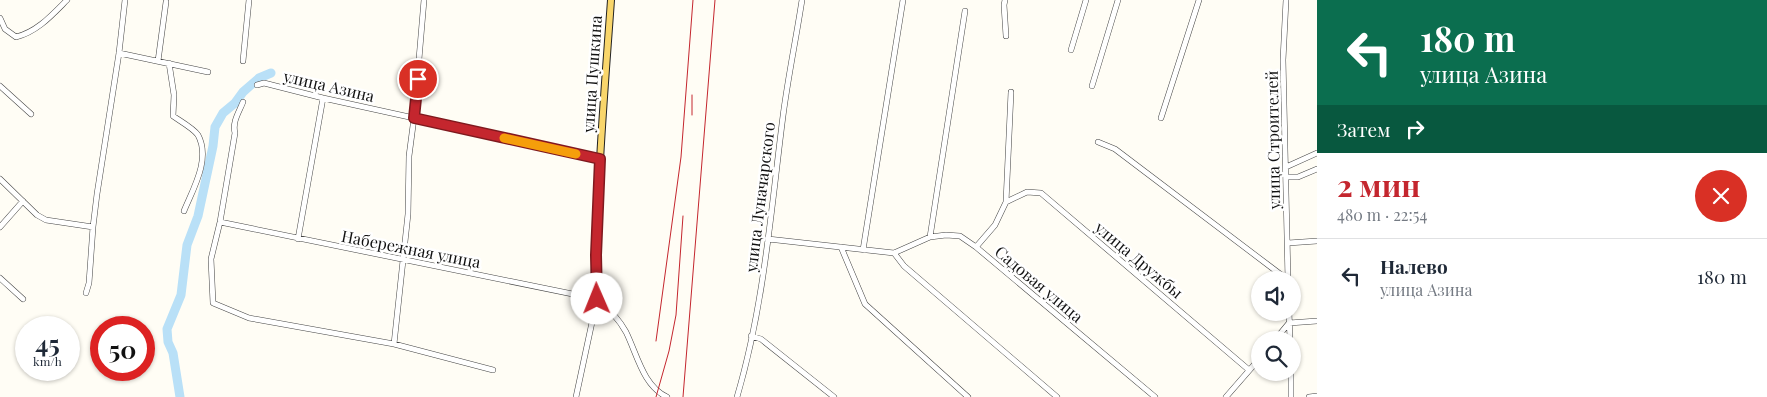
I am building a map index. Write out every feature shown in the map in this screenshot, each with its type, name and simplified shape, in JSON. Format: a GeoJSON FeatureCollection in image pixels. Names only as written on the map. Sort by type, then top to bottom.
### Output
{"type":"FeatureCollection","features":[{"type":"Feature","properties":{"kind":"main road","name":"улица Пушкина"},"geometry":{"type":"LineString","coordinates":[[597,299],[596,255],[600,159],[611,0]]}},
{"type":"Feature","properties":{"kind":"street"},"geometry":{"type":"LineString","coordinates":[[0,18],[5,29],[16,36],[26,34],[50,17],[67,0]]}},
{"type":"Feature","properties":{"kind":"street"},"geometry":{"type":"LineString","coordinates":[[86,293],[89,283],[92,227],[126,0]]}},
{"type":"Feature","properties":{"kind":"street"},"geometry":{"type":"LineString","coordinates":[[242,61],[249,0]]}},
{"type":"Feature","properties":{"kind":"street"},"geometry":{"type":"LineString","coordinates":[[394,344],[404,260],[408,214],[409,156],[424,0]]}},
{"type":"Feature","properties":{"kind":"street","name":"улица Луначарского"},"geometry":{"type":"LineString","coordinates":[[737,397],[752,336],[768,239],[784,113],[802,0]]}},
{"type":"Feature","properties":{"kind":"street"},"geometry":{"type":"LineString","coordinates":[[863,250],[903,0]]}},
{"type":"Feature","properties":{"kind":"street"},"geometry":{"type":"LineString","coordinates":[[1006,0],[1004,5],[1006,36]]}},
{"type":"Feature","properties":{"kind":"street"},"geometry":{"type":"LineString","coordinates":[[1070,50],[1086,0]]}},
{"type":"Feature","properties":{"kind":"street"},"geometry":{"type":"LineString","coordinates":[[1092,86],[1118,0]]}},
{"type":"Feature","properties":{"kind":"street"},"geometry":{"type":"LineString","coordinates":[[1161,118],[1199,0]]}},
{"type":"Feature","properties":{"kind":"street","name":"улица Строителей"},"geometry":{"type":"LineString","coordinates":[[1286,0],[1283,60],[1288,271]]}},
{"type":"Feature","properties":{"kind":"street"},"geometry":{"type":"LineString","coordinates":[[158,61],[166,2]]}},
{"type":"Feature","properties":{"kind":"street"},"geometry":{"type":"LineString","coordinates":[[930,236],[965,11]]}},
{"type":"Feature","properties":{"kind":"street"},"geometry":{"type":"LineString","coordinates":[[119,53],[208,72]]}},
{"type":"Feature","properties":{"kind":"street"},"geometry":{"type":"LineString","coordinates":[[168,63],[174,95],[173,116],[197,134],[203,149],[201,168],[184,211]]}},
{"type":"Feature","properties":{"kind":"street","name":"улица Азина"},"geometry":{"type":"LineString","coordinates":[[257,85],[264,83],[323,98],[600,159]]}},
{"type":"Feature","properties":{"kind":"street"},"geometry":{"type":"LineString","coordinates":[[0,86],[31,114]]}},
{"type":"Feature","properties":{"kind":"street"},"geometry":{"type":"LineString","coordinates":[[976,247],[995,225],[1006,202],[1011,92]]}},
{"type":"Feature","properties":{"kind":"street"},"geometry":{"type":"LineString","coordinates":[[298,238],[323,98]]}},
{"type":"Feature","properties":{"kind":"street"},"geometry":{"type":"LineString","coordinates":[[243,102],[234,128],[235,133],[220,222],[211,259],[212,303],[249,318],[394,344],[493,370]]}},
{"type":"Feature","properties":{"kind":"street"},"geometry":{"type":"LineString","coordinates":[[1098,142],[1115,149],[1276,271]]}},
{"type":"Feature","properties":{"kind":"street"},"geometry":{"type":"LineString","coordinates":[[1286,167],[1317,153]]}},
{"type":"Feature","properties":{"kind":"street"},"geometry":{"type":"LineString","coordinates":[[1286,177],[1298,177],[1317,169]]}},
{"type":"Feature","properties":{"kind":"street"},"geometry":{"type":"LineString","coordinates":[[0,179],[22,201],[46,220],[92,227]]}},
{"type":"Feature","properties":{"kind":"street","name":"улица Дружбы"},"geometry":{"type":"LineString","coordinates":[[1006,202],[1027,192],[1041,193],[1249,370]]}},
{"type":"Feature","properties":{"kind":"street"},"geometry":{"type":"LineString","coordinates":[[0,227],[22,201]]}},
{"type":"Feature","properties":{"kind":"street","name":"Набережная улица"},"geometry":{"type":"LineString","coordinates":[[220,222],[597,299]]}},
{"type":"Feature","properties":{"kind":"street","name":"Садовая улица"},"geometry":{"type":"LineString","coordinates":[[894,254],[930,236],[960,236],[976,247],[1155,397]]}},
{"type":"Feature","properties":{"kind":"street"},"geometry":{"type":"LineString","coordinates":[[768,239],[894,254],[904,266],[1057,397]]}},
{"type":"Feature","properties":{"kind":"street"},"geometry":{"type":"LineString","coordinates":[[1288,243],[1317,241]]}},
{"type":"Feature","properties":{"kind":"street"},"geometry":{"type":"LineString","coordinates":[[841,247],[865,304],[968,397]]}},
{"type":"Feature","properties":{"kind":"street"},"geometry":{"type":"LineString","coordinates":[[0,278],[22,299]]}},
{"type":"Feature","properties":{"kind":"street"},"geometry":{"type":"LineString","coordinates":[[576,397],[597,299],[609,309],[625,330],[643,372],[657,393],[667,397]]}},
{"type":"Feature","properties":{"kind":"street"},"geometry":{"type":"LineString","coordinates":[[1283,331],[1289,324],[1317,321]]}},
{"type":"Feature","properties":{"kind":"street"},"geometry":{"type":"LineString","coordinates":[[1289,324],[1289,331]]}},
{"type":"Feature","properties":{"kind":"street"},"geometry":{"type":"LineString","coordinates":[[752,336],[761,339],[834,397]]}},
{"type":"Feature","properties":{"kind":"street"},"geometry":{"type":"LineString","coordinates":[[1226,397],[1249,370]]}},
{"type":"Feature","properties":{"kind":"street"},"geometry":{"type":"LineString","coordinates":[[1291,381],[1291,397]]}},
{"type":"Feature","properties":{"kind":"street"},"geometry":{"type":"LineString","coordinates":[[1308,397],[1317,396]]}},
{"type":"Feature","properties":{"kind":"waterway"},"geometry":{"type":"LineString","coordinates":[[180,397],[167,329],[181,295],[187,245],[198,216],[213,146],[215,127],[223,113],[235,103],[243,92],[259,78],[271,73]]}},
{"type":"Feature","properties":{"kind":"railway"},"geometry":{"type":"LineString","coordinates":[[656,341],[681,157],[693,0]]}},
{"type":"Feature","properties":{"kind":"railway"},"geometry":{"type":"LineString","coordinates":[[683,397],[715,0]]}},
{"type":"Feature","properties":{"kind":"railway"},"geometry":{"type":"LineString","coordinates":[[692,95],[692,115]]}},
{"type":"Feature","properties":{"kind":"railway"},"geometry":{"type":"LineString","coordinates":[[656,397],[669,351],[676,315],[683,216]]}},
{"type":"Feature","properties":{"kind":"slow traffic"},"geometry":{"type":"LineString","coordinates":[[504,138],[576,154]]}},
{"type":"Feature","properties":{"kind":"route"},"geometry":{"type":"LineString","coordinates":[[418,79],[414,118],[600,159],[596,255],[597,299]]}}]}
